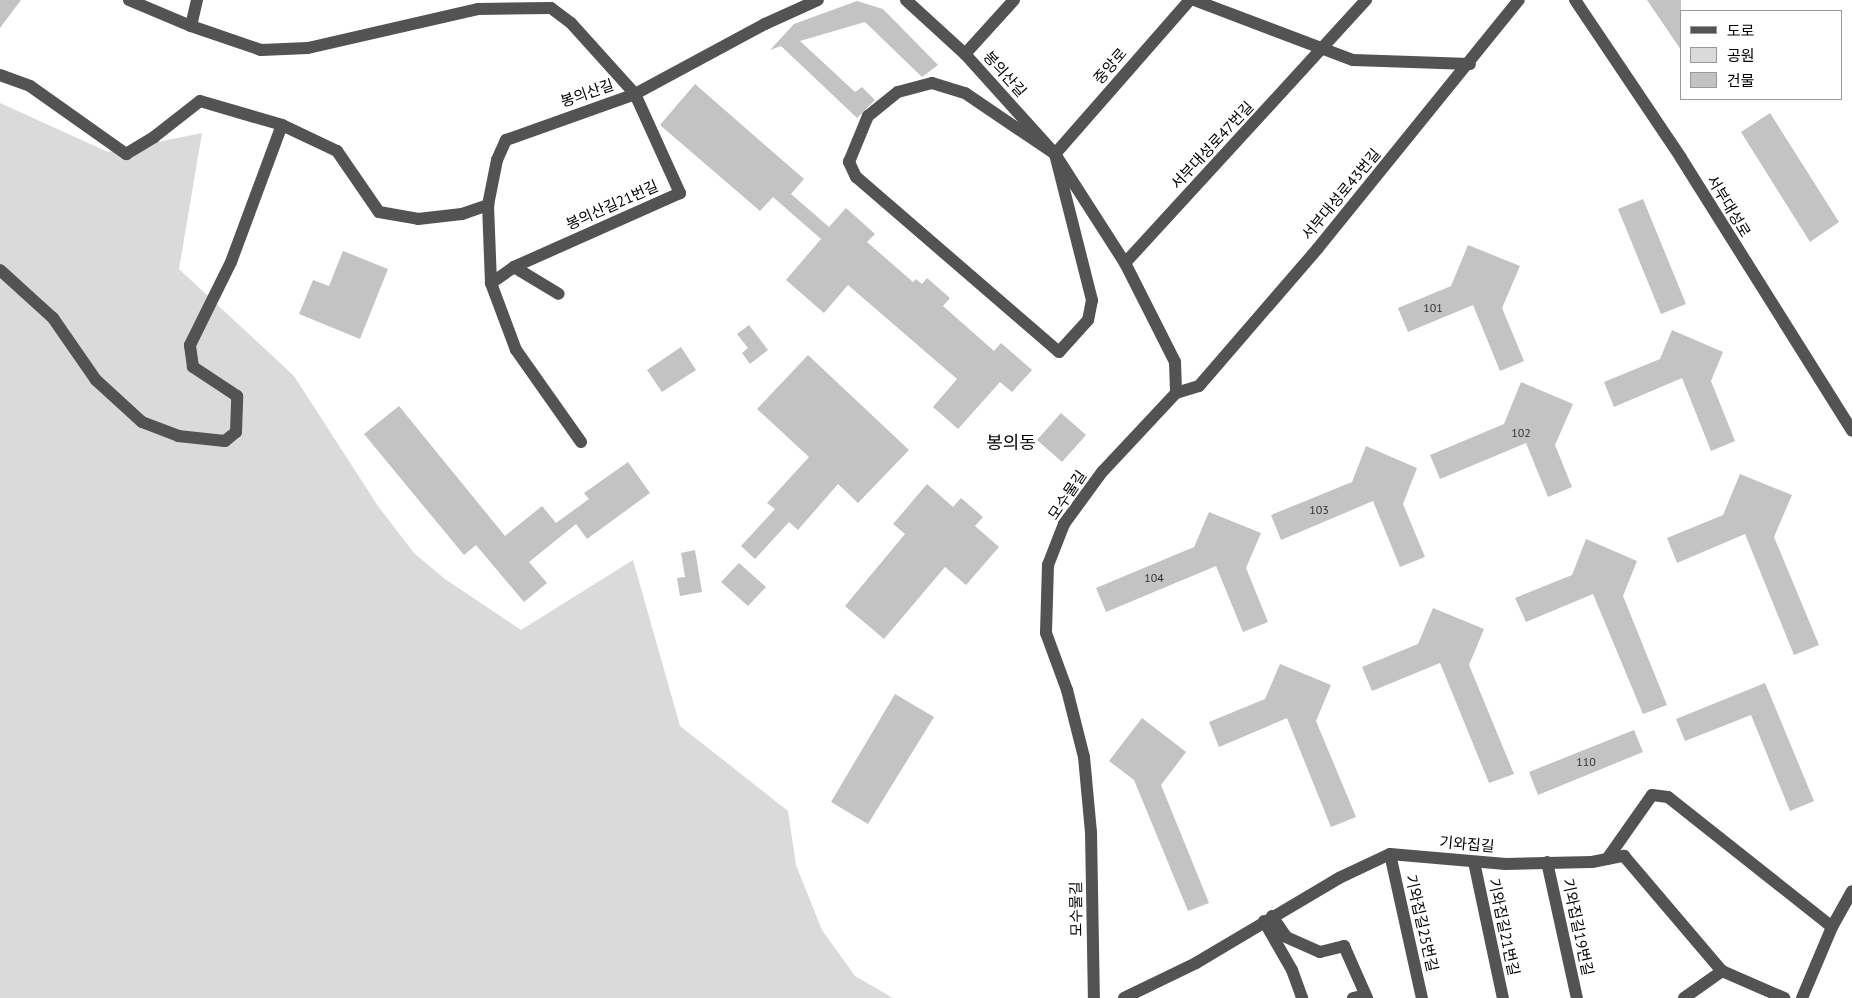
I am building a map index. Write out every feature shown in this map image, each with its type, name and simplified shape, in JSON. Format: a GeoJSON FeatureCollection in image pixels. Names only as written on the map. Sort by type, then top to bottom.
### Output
{"type":"FeatureCollection","features":[{"type":"Feature","properties":{"kind":"street"},"geometry":{"type":"LineString","coordinates":[[129,0],[191,26],[261,50],[308,48],[478,9],[551,8],[571,23],[635,94]]}},
{"type":"Feature","properties":{"kind":"street"},"geometry":{"type":"LineString","coordinates":[[191,26],[197,0]]}},
{"type":"Feature","properties":{"kind":"street","name":"봉의산길"},"geometry":{"type":"LineString","coordinates":[[581,442],[516,350],[491,283],[488,205],[497,160],[506,140],[635,94],[765,24],[818,0]]}},
{"type":"Feature","properties":{"kind":"street","name":"봉의산길"},"geometry":{"type":"LineString","coordinates":[[906,0],[965,54],[1055,154]]}},
{"type":"Feature","properties":{"kind":"street"},"geometry":{"type":"LineString","coordinates":[[965,54],[1014,0]]}},
{"type":"Feature","properties":{"kind":"street","name":"중앙로"},"geometry":{"type":"LineString","coordinates":[[1055,154],[1190,0]]}},
{"type":"Feature","properties":{"kind":"street"},"geometry":{"type":"LineString","coordinates":[[1194,0],[1322,50],[1353,60],[1470,64]]}},
{"type":"Feature","properties":{"kind":"street","name":"서부대성로47번길"},"geometry":{"type":"LineString","coordinates":[[1125,263],[1366,0]]}},
{"type":"Feature","properties":{"kind":"street","name":"서부대성로43번길"},"geometry":{"type":"LineString","coordinates":[[1176,393],[1200,386],[1470,64],[1519,0]]}},
{"type":"Feature","properties":{"kind":"street","name":"서부대성로"},"geometry":{"type":"LineString","coordinates":[[1575,0],[1681,158],[1852,431]]}},
{"type":"Feature","properties":{"kind":"street"},"geometry":{"type":"LineString","coordinates":[[0,74],[30,86],[126,154],[154,137],[200,101],[282,125],[337,151],[379,212],[418,219],[462,214],[488,205]]}},
{"type":"Feature","properties":{"kind":"street"},"geometry":{"type":"LineString","coordinates":[[1055,154],[1092,300],[1088,320],[1059,352],[856,176],[849,162],[868,116],[898,92],[932,83],[965,93],[1055,154],[1125,263],[1175,362],[1176,393]]}},
{"type":"Feature","properties":{"kind":"street","name":"봉의산길21번길"},"geometry":{"type":"LineString","coordinates":[[491,283],[514,267],[680,193],[635,94]]}},
{"type":"Feature","properties":{"kind":"street"},"geometry":{"type":"LineString","coordinates":[[0,270],[53,318],[96,380],[142,422],[178,436],[225,441],[236,432],[237,396],[193,367],[190,344],[231,262],[282,125]]}},
{"type":"Feature","properties":{"kind":"street"},"geometry":{"type":"LineString","coordinates":[[514,267],[559,294]]}},
{"type":"Feature","properties":{"kind":"street","name":"모수물길"},"geometry":{"type":"LineString","coordinates":[[1094,998],[1091,832],[1084,758],[1067,690],[1046,633],[1048,565],[1064,524],[1102,472],[1176,393]]}},
{"type":"Feature","properties":{"kind":"street"},"geometry":{"type":"LineString","coordinates":[[1607,859],[1652,794],[1668,797],[1832,926]]}},
{"type":"Feature","properties":{"kind":"street"},"geometry":{"type":"LineString","coordinates":[[1125,998],[1196,963],[1268,918],[1339,878],[1390,854]]}},
{"type":"Feature","properties":{"kind":"street","name":"기와집길"},"geometry":{"type":"LineString","coordinates":[[1390,854],[1474,862],[1547,862],[1607,859],[1624,856],[1722,971],[1784,998]]}},
{"type":"Feature","properties":{"kind":"street","name":"기와집길25번길"},"geometry":{"type":"LineString","coordinates":[[1390,854],[1422,998]]}},
{"type":"Feature","properties":{"kind":"street","name":"기와집길21번길"},"geometry":{"type":"LineString","coordinates":[[1474,862],[1503,998]]}},
{"type":"Feature","properties":{"kind":"street","name":"기와집길19번길"},"geometry":{"type":"LineString","coordinates":[[1547,862],[1577,998]]}},
{"type":"Feature","properties":{"kind":"street"},"geometry":{"type":"LineString","coordinates":[[1802,998],[1832,926],[1852,891]]}},
{"type":"Feature","properties":{"kind":"street"},"geometry":{"type":"LineString","coordinates":[[1268,918],[1286,937],[1320,952],[1344,946],[1366,997],[1352,998]]}},
{"type":"Feature","properties":{"kind":"street"},"geometry":{"type":"LineString","coordinates":[[1268,918],[1292,970],[1302,998]]}},
{"type":"Feature","properties":{"kind":"street"},"geometry":{"type":"LineString","coordinates":[[1684,998],[1722,971]]}},
{"type":"Feature","properties":{"kind":"green space"},"geometry":{"type":"Polygon","coordinates":[[[0,103],[108,152],[202,133],[179,269],[294,376],[378,506],[414,553],[445,579],[521,630],[633,560],[680,726],[788,811],[796,865],[822,930],[855,976],[893,998],[0,998],[0,103]]]}},
{"type":"Feature","properties":{"kind":"building"},"geometry":{"type":"Polygon","coordinates":[[[0,0],[21,0],[0,28],[0,0]]]}},
{"type":"Feature","properties":{"kind":"building"},"geometry":{"type":"Polygon","coordinates":[[[1647,0],[1681,0],[1680,49],[1647,0]]]}},
{"type":"Feature","properties":{"kind":"building"},"geometry":{"type":"Polygon","coordinates":[[[857,1],[883,9],[938,65],[922,77],[865,22],[800,41],[855,92],[862,87],[875,100],[857,118],[781,46],[770,50],[794,24],[857,1]]]}},
{"type":"Feature","properties":{"kind":"building"},"geometry":{"type":"Polygon","coordinates":[[[695,84],[804,179],[791,194],[829,227],[846,208],[875,234],[867,242],[913,282],[916,279],[922,284],[927,278],[950,298],[943,306],[994,351],[1001,343],[1032,370],[1012,392],[1000,382],[958,429],[933,407],[957,379],[848,285],[824,313],[786,280],[821,239],[773,197],[760,211],[660,125],[695,84]]]}},
{"type":"Feature","properties":{"kind":"building"},"geometry":{"type":"Polygon","coordinates":[[[1770,113],[1839,222],[1810,242],[1741,132],[1770,113]]]}},
{"type":"Feature","properties":{"kind":"building"},"geometry":{"type":"Polygon","coordinates":[[[1643,199],[1686,304],[1661,314],[1618,209],[1643,199]]]}},
{"type":"Feature","properties":{"kind":"building"},"geometry":{"type":"Polygon","coordinates":[[[1468,245],[1520,266],[1502,308],[1524,361],[1500,371],[1473,305],[1408,332],[1398,308],[1451,286],[1468,245]]]}},
{"type":"Feature","properties":{"kind":"building"},"geometry":{"type":"Polygon","coordinates":[[[343,251],[388,269],[360,339],[299,314],[313,280],[329,286],[343,251]]]}},
{"type":"Feature","properties":{"kind":"building"},"geometry":{"type":"Polygon","coordinates":[[[749,325],[768,350],[750,364],[742,353],[748,348],[737,334],[749,325]]]}},
{"type":"Feature","properties":{"kind":"building"},"geometry":{"type":"Polygon","coordinates":[[[1672,330],[1723,352],[1711,381],[1735,441],[1711,451],[1682,378],[1614,407],[1604,382],[1660,359],[1672,330]]]}},
{"type":"Feature","properties":{"kind":"building"},"geometry":{"type":"Polygon","coordinates":[[[681,347],[696,370],[662,392],[647,370],[681,347]]]}},
{"type":"Feature","properties":{"kind":"building"},"geometry":{"type":"Polygon","coordinates":[[[808,355],[909,450],[858,503],[838,484],[798,530],[789,522],[755,559],[741,546],[775,509],[767,503],[809,457],[757,409],[808,355]]]}},
{"type":"Feature","properties":{"kind":"building"},"geometry":{"type":"Polygon","coordinates":[[[1521,382],[1573,404],[1555,445],[1572,487],[1548,497],[1526,443],[1440,479],[1430,455],[1504,424],[1521,382]]]}},
{"type":"Feature","properties":{"kind":"building"},"geometry":{"type":"Polygon","coordinates":[[[399,406],[505,536],[542,506],[556,523],[589,499],[584,493],[628,462],[650,493],[587,539],[576,524],[529,562],[547,583],[524,602],[476,545],[464,555],[364,434],[399,406]]]}},
{"type":"Feature","properties":{"kind":"building"},"geometry":{"type":"Polygon","coordinates":[[[1061,413],[1086,435],[1062,462],[1037,440],[1061,413]]]}},
{"type":"Feature","properties":{"kind":"building"},"geometry":{"type":"Polygon","coordinates":[[[1366,446],[1417,468],[1403,504],[1425,557],[1400,567],[1373,501],[1281,540],[1271,515],[1352,482],[1366,446]]]}},
{"type":"Feature","properties":{"kind":"building"},"geometry":{"type":"Polygon","coordinates":[[[1740,474],[1792,495],[1774,537],[1819,645],[1794,655],[1745,534],[1677,563],[1667,538],[1723,515],[1740,474]]]}},
{"type":"Feature","properties":{"kind":"building"},"geometry":{"type":"Polygon","coordinates":[[[927,484],[953,507],[961,498],[983,517],[975,526],[999,547],[966,585],[945,567],[884,639],[845,606],[905,534],[893,524],[927,484]]]}},
{"type":"Feature","properties":{"kind":"building"},"geometry":{"type":"Polygon","coordinates":[[[1209,512],[1261,533],[1246,568],[1268,622],[1243,632],[1216,566],[1106,612],[1096,588],[1194,547],[1209,512]]]}},
{"type":"Feature","properties":{"kind":"building"},"geometry":{"type":"Polygon","coordinates":[[[1586,539],[1637,561],[1623,596],[1667,705],[1643,714],[1593,594],[1526,622],[1515,598],[1572,575],[1586,539]]]}},
{"type":"Feature","properties":{"kind":"building"},"geometry":{"type":"Polygon","coordinates":[[[695,550],[702,592],[680,596],[677,578],[685,577],[681,553],[695,550]]]}},
{"type":"Feature","properties":{"kind":"building"},"geometry":{"type":"Polygon","coordinates":[[[739,563],[766,587],[748,606],[721,582],[739,563]]]}},
{"type":"Feature","properties":{"kind":"building"},"geometry":{"type":"Polygon","coordinates":[[[1433,608],[1484,629],[1469,665],[1514,774],[1489,783],[1440,663],[1372,691],[1362,667],[1418,644],[1433,608]]]}},
{"type":"Feature","properties":{"kind":"building"},"geometry":{"type":"Polygon","coordinates":[[[1280,664],[1331,685],[1316,721],[1356,817],[1331,827],[1287,718],[1219,747],[1209,722],[1265,699],[1280,664]]]}},
{"type":"Feature","properties":{"kind":"building"},"geometry":{"type":"Polygon","coordinates":[[[1765,683],[1814,801],[1790,811],[1751,715],[1685,741],[1676,719],[1765,683]]]}},
{"type":"Feature","properties":{"kind":"building"},"geometry":{"type":"Polygon","coordinates":[[[895,694],[934,717],[868,824],[831,802],[895,694]]]}},
{"type":"Feature","properties":{"kind":"building"},"geometry":{"type":"Polygon","coordinates":[[[1142,718],[1186,752],[1161,785],[1209,903],[1188,911],[1134,780],[1109,761],[1142,718]]]}},
{"type":"Feature","properties":{"kind":"building"},"geometry":{"type":"Polygon","coordinates":[[[1634,730],[1643,752],[1538,795],[1529,772],[1634,730]]]}},
{"type":"Feature","properties":{"kind":"district","name":"봉의동"},"geometry":{"type":"Point","coordinates":[1011,443]}}]}
